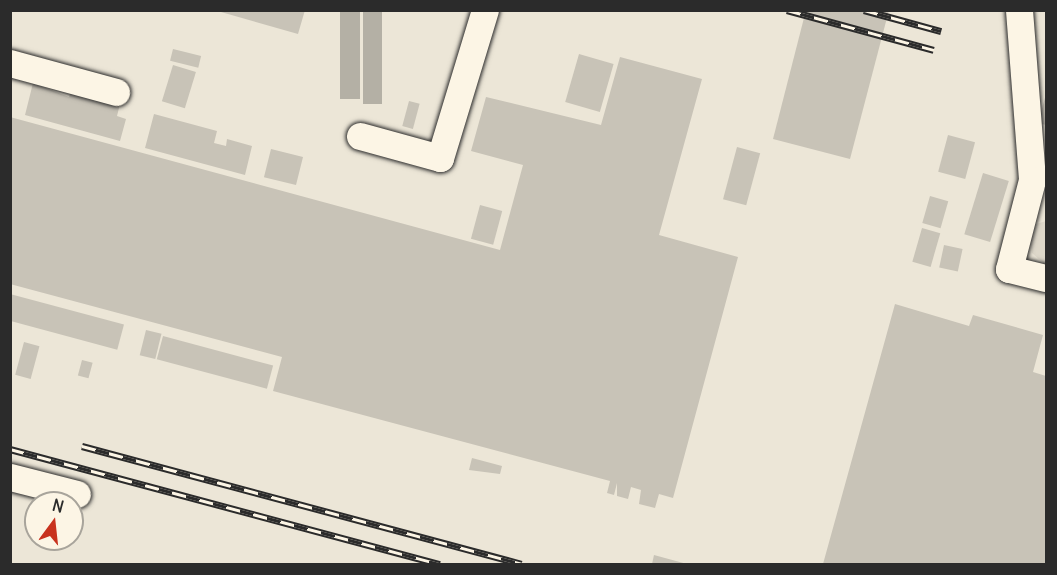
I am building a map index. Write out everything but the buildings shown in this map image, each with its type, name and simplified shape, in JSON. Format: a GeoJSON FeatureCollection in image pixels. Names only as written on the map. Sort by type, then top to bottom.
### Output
{"type":"FeatureCollection","features":[{"type":"Feature","properties":{"kind":"lane"},"geometry":{"type":"LineString","coordinates":[[360,136],[440,158],[485,10]]}},
{"type":"Feature","properties":{"kind":"lane"},"geometry":{"type":"LineString","coordinates":[[1019,10],[1032,180],[1009,269],[1047,278]]}},
{"type":"Feature","properties":{"kind":"lane"},"geometry":{"type":"LineString","coordinates":[[10,63],[116,92]]}},
{"type":"Feature","properties":{"kind":"lane"},"geometry":{"type":"LineString","coordinates":[[10,477],[65,491]]}},
{"type":"Feature","properties":{"kind":"shaded area"},"geometry":{"type":"Polygon","coordinates":[[[10,11],[1046,11],[1046,564],[11,564],[10,11]]]}},
{"type":"Feature","properties":{"kind":"shaded area"},"geometry":{"type":"Polygon","coordinates":[[[340,11],[360,11],[360,99],[340,99],[340,11]]]}},
{"type":"Feature","properties":{"kind":"shaded area"},"geometry":{"type":"Polygon","coordinates":[[[363,11],[382,11],[382,104],[363,104],[363,11]]]}},
{"type":"Feature","properties":{"kind":"shaded area"},"geometry":{"type":"Polygon","coordinates":[[[1046,221],[1046,265],[1032,253],[1030,237],[1033,225],[1046,221]]]}},
{"type":"Feature","properties":{"kind":"railway"},"geometry":{"type":"LineString","coordinates":[[787,10],[934,50]]}},
{"type":"Feature","properties":{"kind":"railway"},"geometry":{"type":"LineString","coordinates":[[864,10],[941,31]]}},
{"type":"Feature","properties":{"kind":"railway"},"geometry":{"type":"LineString","coordinates":[[82,446],[521,564]]}},
{"type":"Feature","properties":{"kind":"railway"},"geometry":{"type":"LineString","coordinates":[[10,449],[440,564]]}}]}
